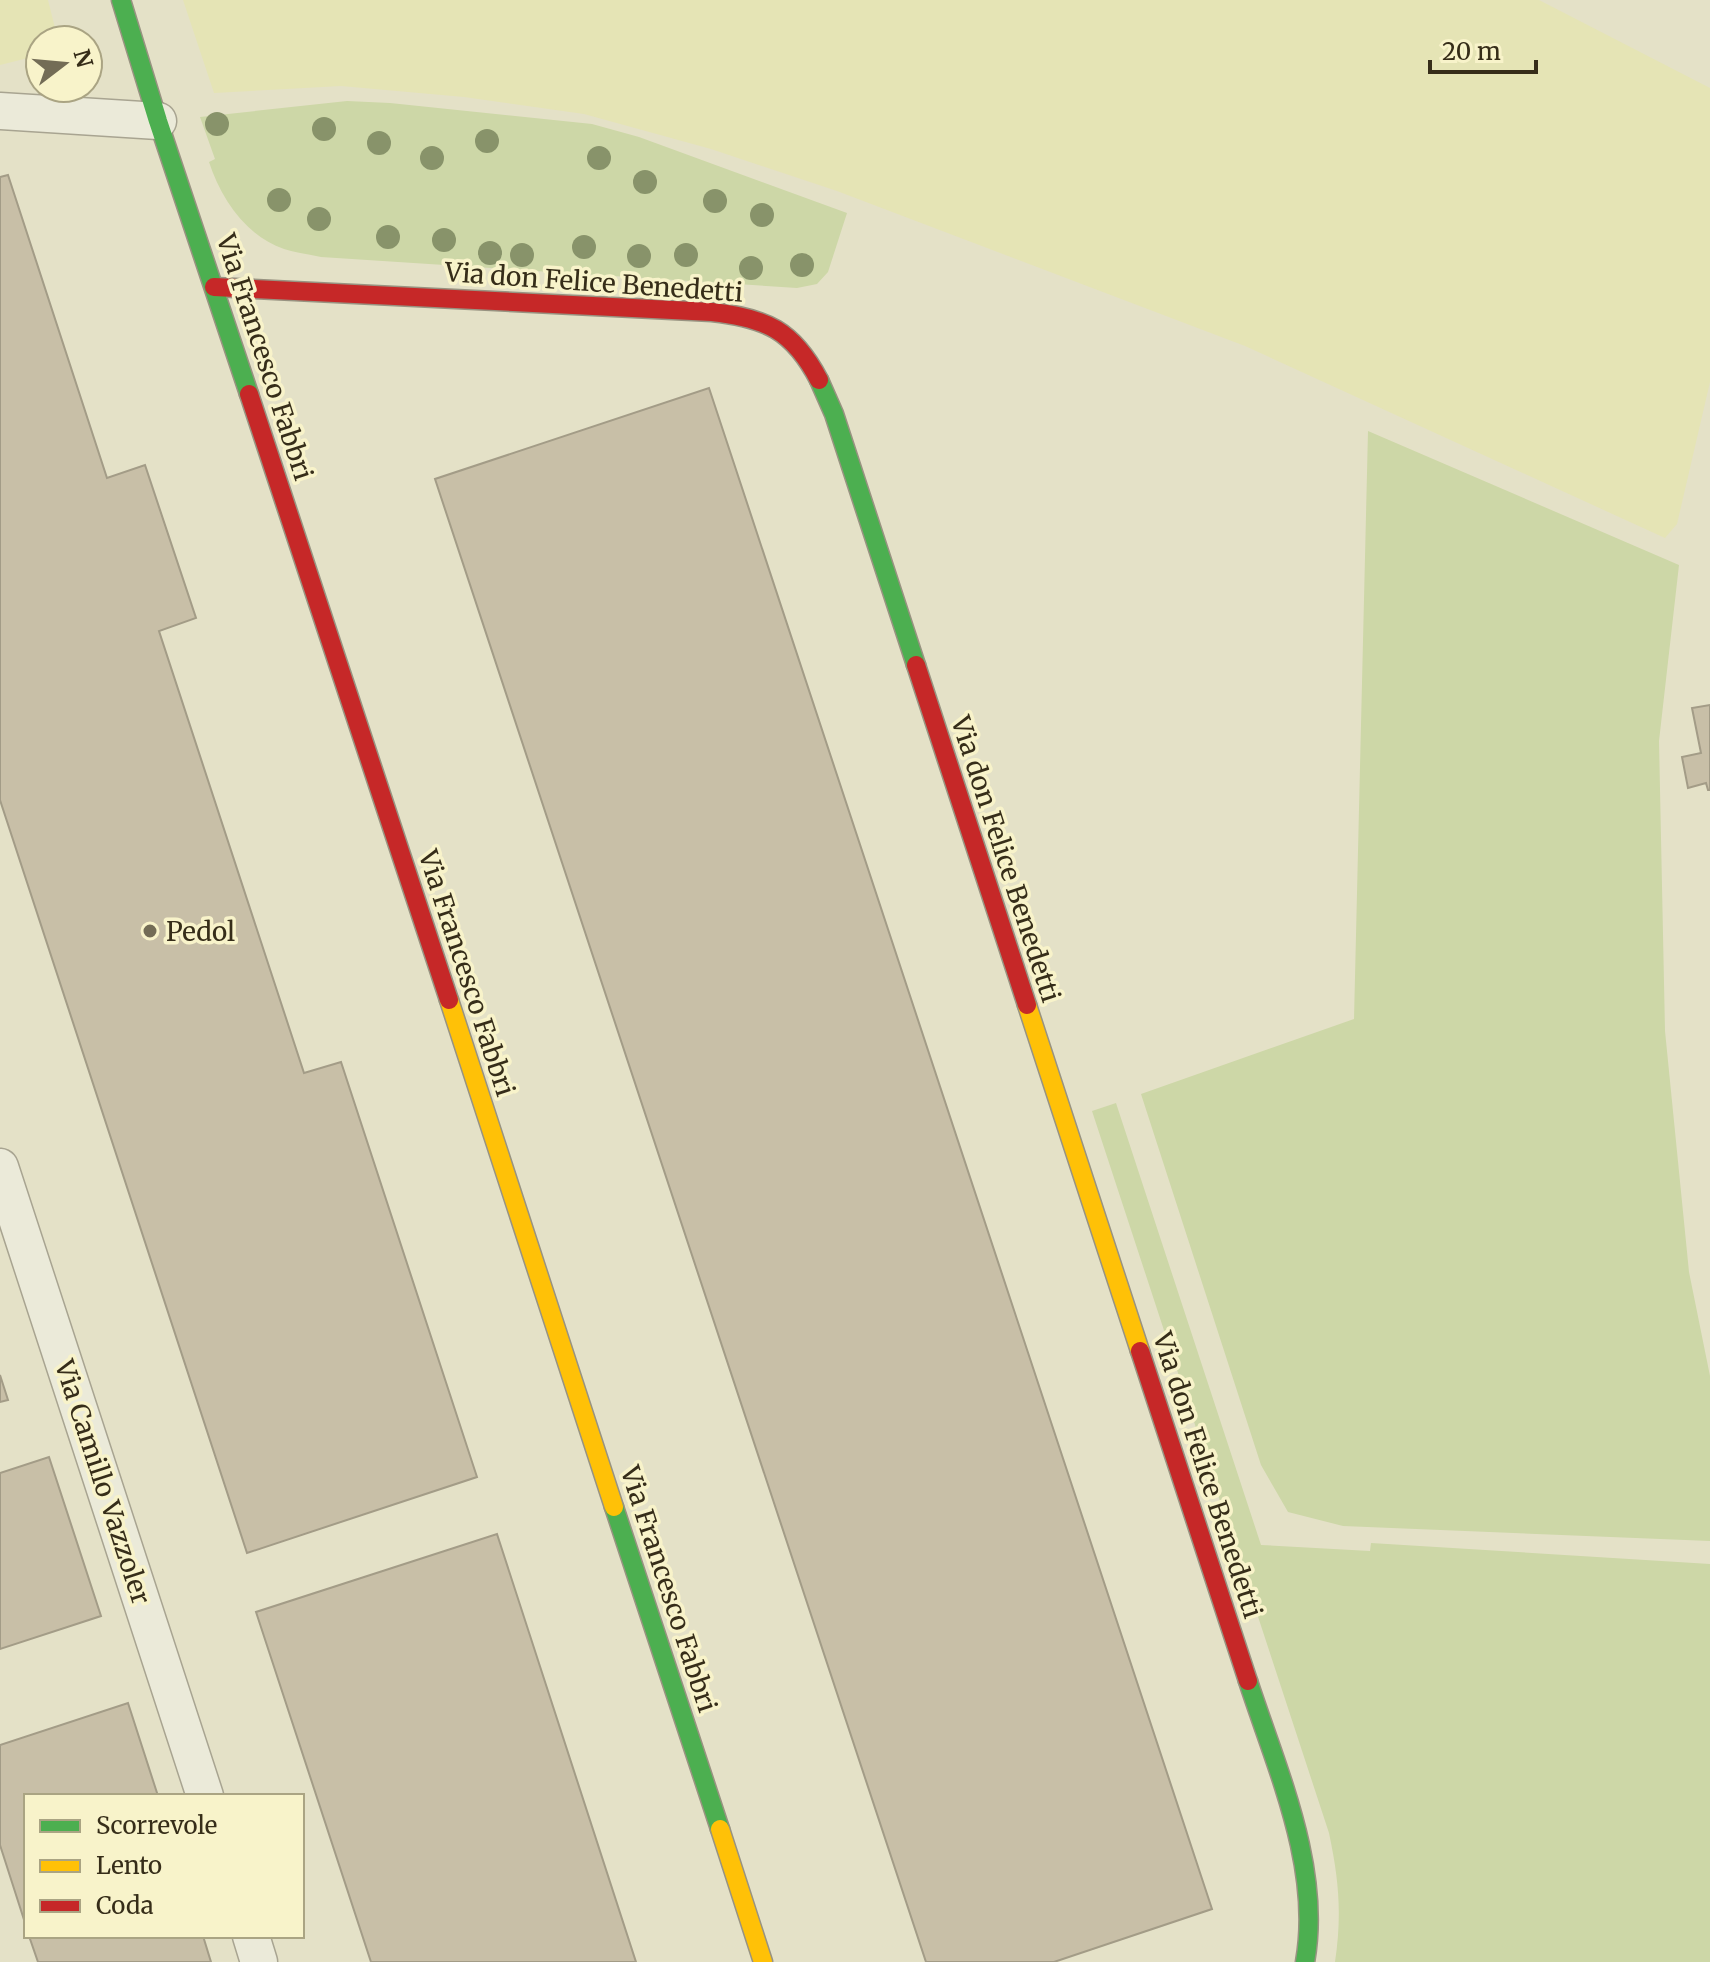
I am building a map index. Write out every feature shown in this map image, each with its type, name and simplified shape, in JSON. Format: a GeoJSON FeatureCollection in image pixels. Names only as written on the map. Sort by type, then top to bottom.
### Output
{"type":"FeatureCollection","features":[{"type":"Feature","properties":{"kind":"street","name":"Via Francesco Fabbri"},"geometry":{"type":"LineString","coordinates":[[121,0],[158,121],[763,1962]]}},
{"type":"Feature","properties":{"kind":"street"},"geometry":{"type":"LineString","coordinates":[[0,111],[158,121]]}},
{"type":"Feature","properties":{"kind":"street","name":"Via don Felice Benedetti"},"geometry":{"type":"LineString","coordinates":[[214,287],[712,312],[765,322],[787,337],[806,357],[834,414],[1296,1827],[1309,1887],[1310,1942],[1305,1962]]}},
{"type":"Feature","properties":{"kind":"street","name":"Via Camillo Vazzoler"},"geometry":{"type":"LineString","coordinates":[[0,1167],[204,1794]]}},
{"type":"Feature","properties":{"kind":"street"},"geometry":{"type":"LineString","coordinates":[[252,1938],[259,1962]]}},
{"type":"Feature","properties":{"kind":"green space"},"geometry":{"type":"Polygon","coordinates":[[[0,0],[48,0],[54,24],[24,24],[24,59],[0,65],[0,0]]]}},
{"type":"Feature","properties":{"kind":"green space"},"geometry":{"type":"Polygon","coordinates":[[[183,0],[1539,0],[1710,88],[1710,382],[1677,524],[1665,538],[1245,346],[837,191],[711,149],[584,114],[464,97],[341,86],[214,93],[183,0]]]}},
{"type":"Feature","properties":{"kind":"green space"},"geometry":{"type":"Polygon","coordinates":[[[347,101],[592,124],[639,137],[847,213],[828,272],[817,284],[797,288],[321,257],[270,243],[247,226],[220,189],[209,162],[215,159],[200,117],[347,101]]]}},
{"type":"Feature","properties":{"kind":"green space"},"geometry":{"type":"Polygon","coordinates":[[[1368,431],[1679,565],[1659,741],[1665,1031],[1689,1272],[1710,1376],[1710,1541],[1343,1526],[1288,1512],[1261,1465],[1141,1094],[1354,1019],[1368,431]]]}},
{"type":"Feature","properties":{"kind":"green space"},"geometry":{"type":"Polygon","coordinates":[[[1116,1103],[1261,1545],[1370,1551],[1371,1543],[1710,1564],[1710,1962],[1335,1962],[1338,1898],[1329,1833],[1092,1111],[1116,1103]]]}},
{"type":"Feature","properties":{"kind":"building","name":"Pedol"},"geometry":{"type":"Polygon","coordinates":[[[8,175],[107,478],[145,465],[196,618],[159,631],[304,1073],[341,1062],[477,1477],[247,1553],[0,800],[0,177],[8,175]]]}},
{"type":"Feature","properties":{"kind":"building"},"geometry":{"type":"Polygon","coordinates":[[[709,388],[1212,1909],[1054,1962],[926,1962],[435,479],[709,388]]]}},
{"type":"Feature","properties":{"kind":"building"},"geometry":{"type":"Polygon","coordinates":[[[1710,705],[1710,790],[1706,783],[1688,788],[1682,757],[1701,753],[1692,708],[1710,705]]]}},
{"type":"Feature","properties":{"kind":"building"},"geometry":{"type":"Polygon","coordinates":[[[0,1375],[8,1400],[0,1402],[0,1375]]]}},
{"type":"Feature","properties":{"kind":"building"},"geometry":{"type":"Polygon","coordinates":[[[49,1457],[101,1616],[0,1649],[0,1473],[49,1457]]]}},
{"type":"Feature","properties":{"kind":"building"},"geometry":{"type":"Polygon","coordinates":[[[497,1534],[636,1962],[371,1962],[256,1612],[497,1534]]]}},
{"type":"Feature","properties":{"kind":"building"},"geometry":{"type":"Polygon","coordinates":[[[128,1703],[157,1794],[24,1794],[24,1920],[0,1845],[0,1745],[128,1703]]]}},
{"type":"Feature","properties":{"kind":"building"},"geometry":{"type":"Polygon","coordinates":[[[30,1938],[204,1938],[211,1962],[38,1962],[30,1938]]]}},
{"type":"Feature","properties":{"kind":"traffic: fast"},"geometry":{"type":"LineString","coordinates":[[121,0],[249,394]]}},
{"type":"Feature","properties":{"kind":"traffic: fast"},"geometry":{"type":"LineString","coordinates":[[819,380],[834,414],[916,665]]}},
{"type":"Feature","properties":{"kind":"traffic: fast"},"geometry":{"type":"LineString","coordinates":[[614,1507],[720,1829]]}},
{"type":"Feature","properties":{"kind":"traffic: fast"},"geometry":{"type":"LineString","coordinates":[[1248,1681],[1283,1784],[1302,1855],[1309,1927],[1305,1962]]}},
{"type":"Feature","properties":{"kind":"traffic: slow"},"geometry":{"type":"LineString","coordinates":[[449,1000],[614,1507]]}},
{"type":"Feature","properties":{"kind":"traffic: slow"},"geometry":{"type":"LineString","coordinates":[[1027,1005],[1140,1351]]}},
{"type":"Feature","properties":{"kind":"traffic: slow"},"geometry":{"type":"LineString","coordinates":[[720,1829],[763,1962]]}},
{"type":"Feature","properties":{"kind":"traffic: jam"},"geometry":{"type":"LineString","coordinates":[[214,287],[712,312],[748,318],[776,330],[799,349],[819,380]]}},
{"type":"Feature","properties":{"kind":"traffic: jam"},"geometry":{"type":"LineString","coordinates":[[249,394],[449,1000]]}},
{"type":"Feature","properties":{"kind":"traffic: jam"},"geometry":{"type":"LineString","coordinates":[[916,665],[1027,1005]]}},
{"type":"Feature","properties":{"kind":"traffic: jam"},"geometry":{"type":"LineString","coordinates":[[1140,1351],[1248,1681]]}},
{"type":"Feature","properties":{"kind":"place","name":"Pedol"},"geometry":{"type":"Point","coordinates":[150,931]}}]}
